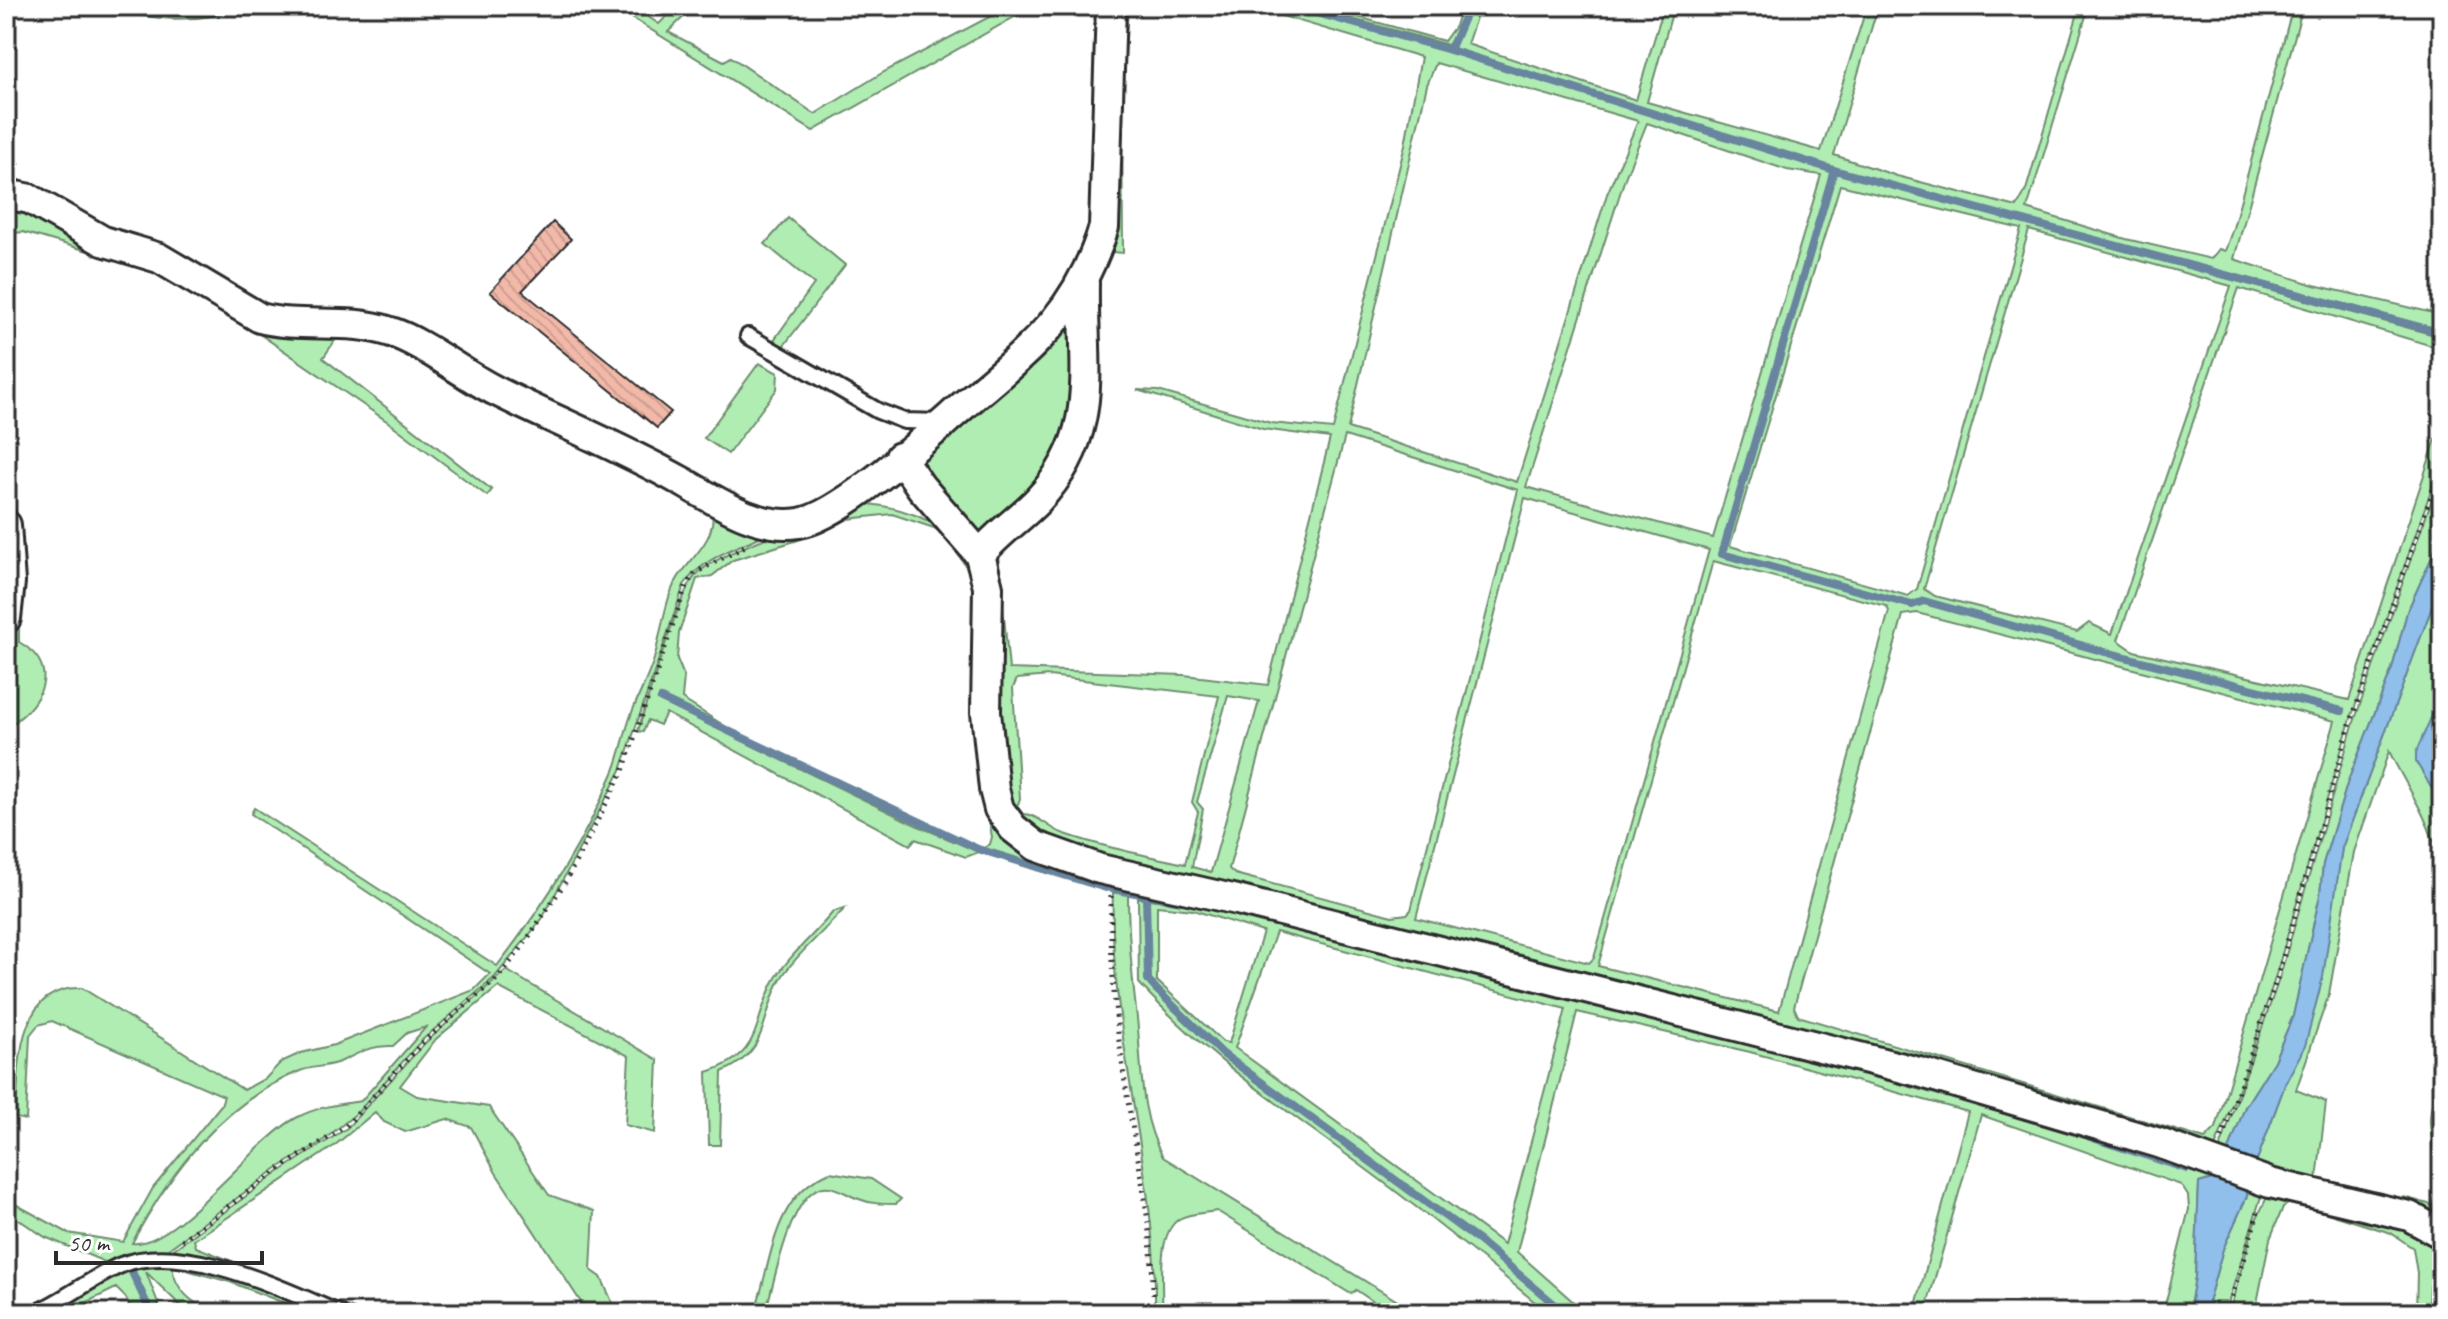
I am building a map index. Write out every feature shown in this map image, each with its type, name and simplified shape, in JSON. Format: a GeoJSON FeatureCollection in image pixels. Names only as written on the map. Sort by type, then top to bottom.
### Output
{"type":"FeatureCollection","features":[{"type":"Feature","properties":{"kind":"street"},"geometry":{"type":"LineString","coordinates":[[6,194],[30,199],[103,241],[159,258],[260,318],[278,323],[340,321],[394,332],[494,390],[765,522],[798,524],[820,517],[944,422],[1052,325],[1084,283],[1096,255],[1106,213],[1111,6]]}},
{"type":"Feature","properties":{"kind":"street"},"geometry":{"type":"LineString","coordinates":[[980,555],[996,535],[1037,502],[1074,451],[1084,417],[1087,381],[1084,283]]}},
{"type":"Feature","properties":{"kind":"street"},"geometry":{"type":"LineString","coordinates":[[900,457],[921,487],[980,555],[988,587],[986,712],[994,789],[999,809],[1013,828],[1036,846],[1057,856],[1111,871],[1267,907],[1919,1072],[2215,1161],[2264,1180],[2409,1216],[2442,1234]]}},
{"type":"Feature","properties":{"kind":"street"},"geometry":{"type":"LineString","coordinates":[[6,525],[10,582],[6,618]]}},
{"type":"Feature","properties":{"kind":"lane"},"geometry":{"type":"LineString","coordinates":[[748,336],[878,411],[904,421],[944,422]]}},
{"type":"Feature","properties":{"kind":"lane"},"geometry":{"type":"LineString","coordinates":[[35,1313],[123,1265],[159,1258],[192,1260],[339,1313]]}},
{"type":"Feature","properties":{"kind":"path"},"geometry":{"type":"LineString","coordinates":[[2215,1161],[2244,1081],[2350,724],[2442,465]]}},
{"type":"Feature","properties":{"kind":"path"},"geometry":{"type":"LineString","coordinates":[[159,1258],[278,1170],[345,1127],[423,1042],[497,979],[543,919],[623,771],[686,586],[695,573],[755,541]]}},
{"type":"Feature","properties":{"kind":"path"},"geometry":{"type":"LineString","coordinates":[[1111,871],[1112,985],[1123,1070],[1147,1196],[1153,1313]]}},
{"type":"Feature","properties":{"kind":"path"},"geometry":{"type":"LineString","coordinates":[[2227,1313],[2264,1180]]}},
{"type":"Feature","properties":{"kind":"green space"},"geometry":{"type":"Polygon","coordinates":[[[100,6],[190,11],[210,6],[245,6],[209,16],[173,19],[100,6]]]}},
{"type":"Feature","properties":{"kind":"green space"},"geometry":{"type":"Polygon","coordinates":[[[613,6],[632,6],[659,24],[677,6],[695,6],[668,32],[724,61],[731,57],[815,114],[882,73],[1010,6],[1034,6],[813,131],[613,6]]]}},
{"type":"Feature","properties":{"kind":"green space"},"geometry":{"type":"Polygon","coordinates":[[[1118,6],[1128,6],[1122,103],[1123,253],[1113,252],[1110,236],[1118,6]]]}},
{"type":"Feature","properties":{"kind":"green space"},"geometry":{"type":"Polygon","coordinates":[[[1248,6],[1282,6],[1449,52],[1831,171],[1721,556],[1911,606],[1923,603],[2108,655],[2343,714],[2344,709],[2110,652],[1924,600],[1912,603],[1723,554],[1835,172],[2442,337],[2442,349],[2239,288],[2118,640],[2134,651],[2349,700],[2442,421],[2442,459],[2349,724],[2242,1081],[2213,1152],[1032,838],[1001,791],[992,552],[998,554],[1009,669],[1184,675],[1268,685],[1330,438],[1263,429],[1137,390],[1158,391],[1271,423],[1333,429],[1405,145],[1421,57],[1248,6]],[[1436,63],[1427,85],[1348,428],[1517,482],[1607,194],[1638,121],[1436,63]],[[1647,123],[1625,178],[1526,487],[1713,538],[1821,175],[1787,170],[1647,123]],[[1840,185],[1730,546],[1908,596],[1917,589],[2021,229],[1840,185]],[[2029,230],[1924,589],[1935,596],[2077,632],[2089,623],[2112,634],[2231,286],[2029,230]],[[1345,436],[1229,869],[1235,874],[1392,916],[1407,914],[1411,910],[1518,490],[1345,436]],[[1525,498],[1416,918],[1589,963],[1594,958],[1709,550],[1525,498]],[[1713,561],[1598,966],[1779,1011],[1889,611],[1886,606],[1713,561]],[[1917,613],[1903,615],[1794,1007],[1798,1016],[2205,1139],[2216,1128],[2335,721],[1917,613]],[[1049,676],[1017,679],[1013,688],[1020,799],[1017,806],[1023,814],[1077,838],[1185,864],[1198,812],[1192,802],[1219,696],[1049,676]],[[1228,696],[1197,802],[1203,809],[1192,867],[1211,872],[1259,701],[1228,696]]]}},
{"type":"Feature","properties":{"kind":"green space"},"geometry":{"type":"Polygon","coordinates":[[[1305,6],[1319,6],[1444,41],[1455,26],[1461,6],[1465,6],[1460,26],[1448,45],[1305,6]]]}},
{"type":"Feature","properties":{"kind":"green space"},"geometry":{"type":"Polygon","coordinates":[[[1471,6],[1480,6],[1467,44],[1636,100],[1664,6],[1674,6],[1647,102],[1821,151],[1867,6],[1878,6],[1834,155],[1897,176],[2017,207],[2026,190],[2080,6],[2089,6],[2027,209],[2126,239],[2211,259],[2219,249],[2225,251],[2293,6],[2303,6],[2234,259],[2314,285],[2442,315],[2442,330],[1834,168],[1453,48],[1471,6]]]}},
{"type":"Feature","properties":{"kind":"green space"},"geometry":{"type":"Polygon","coordinates":[[[6,204],[205,290],[375,333],[768,533],[711,560],[684,585],[621,770],[542,919],[495,977],[421,1041],[358,1112],[320,1143],[276,1169],[167,1250],[96,1278],[105,1262],[45,1237],[6,1211],[6,1199],[68,1233],[123,1242],[153,1188],[221,1105],[224,1096],[52,1021],[38,1025],[30,1035],[26,1120],[16,1118],[20,1056],[32,1016],[43,1001],[60,991],[82,988],[244,1090],[266,1078],[281,1062],[301,1053],[334,1045],[474,990],[490,974],[251,814],[254,808],[497,966],[561,873],[602,799],[654,659],[670,594],[710,533],[712,510],[453,382],[390,344],[341,332],[323,358],[492,490],[487,496],[391,424],[213,302],[146,268],[23,232],[6,234],[6,204]],[[426,1027],[407,1033],[393,1046],[372,1048],[337,1063],[300,1071],[246,1101],[201,1142],[182,1165],[132,1243],[150,1240],[170,1229],[278,1130],[296,1118],[320,1109],[361,1101],[426,1027]]]}},
{"type":"Feature","properties":{"kind":"green space"},"geometry":{"type":"Polygon","coordinates":[[[788,218],[845,265],[779,352],[769,347],[814,284],[765,244],[788,218]]]}},
{"type":"Feature","properties":{"kind":"green space"},"geometry":{"type":"Polygon","coordinates":[[[1074,313],[1081,364],[1064,457],[979,544],[913,456],[1074,313]]]}},
{"type":"Feature","properties":{"kind":"green space"},"geometry":{"type":"Polygon","coordinates":[[[759,363],[778,373],[777,389],[728,454],[704,438],[759,363]]]}},
{"type":"Feature","properties":{"kind":"green space"},"geometry":{"type":"Polygon","coordinates":[[[2442,470],[2442,535],[2407,612],[2392,669],[2348,781],[2323,864],[2320,895],[2293,1016],[2274,1061],[2245,1107],[2226,1158],[2218,1154],[2279,979],[2353,725],[2442,470]]]}},
{"type":"Feature","properties":{"kind":"green space"},"geometry":{"type":"Polygon","coordinates":[[[6,472],[19,526],[19,642],[41,664],[43,682],[35,701],[6,735],[16,561],[6,472]]]}},
{"type":"Feature","properties":{"kind":"green space"},"geometry":{"type":"Polygon","coordinates":[[[869,504],[901,510],[930,522],[955,540],[976,566],[983,637],[989,797],[1108,880],[1108,886],[984,848],[990,844],[992,837],[979,765],[975,581],[947,537],[934,528],[892,514],[848,519],[821,533],[733,560],[712,576],[697,579],[679,633],[677,659],[684,676],[682,699],[725,726],[661,696],[658,700],[916,825],[979,852],[966,857],[915,839],[910,845],[666,713],[660,725],[648,720],[643,732],[638,731],[672,626],[695,576],[707,566],[750,544],[869,504]]]}},
{"type":"Feature","properties":{"kind":"green space"},"geometry":{"type":"Polygon","coordinates":[[[2442,580],[2442,1223],[2395,1203],[2404,1197],[2432,1205],[2435,1195],[2436,1164],[2430,1121],[2438,1075],[2438,1055],[2430,965],[2438,870],[2429,829],[2389,751],[2354,852],[2329,994],[2296,1090],[2326,1102],[2317,1180],[2254,1168],[2319,993],[2342,848],[2442,580]]]}},
{"type":"Feature","properties":{"kind":"green space"},"geometry":{"type":"Polygon","coordinates":[[[1113,879],[2065,1121],[2219,1177],[2199,1183],[2195,1277],[2189,1313],[2163,1313],[2189,1209],[2188,1196],[2181,1185],[1981,1115],[1925,1313],[1914,1313],[1968,1112],[1750,1052],[1577,1012],[1517,1252],[1586,1313],[1568,1313],[1480,1239],[1224,1053],[1157,988],[1150,980],[1148,899],[1192,904],[1692,1028],[1940,1095],[2186,1170],[2188,1167],[2019,1111],[1192,900],[1113,887],[1113,879]],[[1157,906],[1157,981],[1223,1042],[1229,1043],[1263,932],[1193,910],[1157,906]],[[1276,932],[1235,1048],[1504,1244],[1566,1009],[1276,932]]]}},
{"type":"Feature","properties":{"kind":"green space"},"geometry":{"type":"Polygon","coordinates":[[[1113,892],[1128,895],[1143,1089],[1155,1141],[1163,1157],[1417,1313],[1390,1313],[1356,1290],[1351,1294],[1217,1211],[1187,1216],[1171,1227],[1166,1237],[1162,1263],[1162,1313],[1155,1313],[1149,1207],[1118,998],[1113,945],[1113,892]]]}},
{"type":"Feature","properties":{"kind":"green space"},"geometry":{"type":"Polygon","coordinates":[[[1138,897],[1144,899],[1146,981],[1154,991],[1222,1056],[1478,1243],[1562,1313],[1548,1313],[1426,1215],[1240,1076],[1163,1008],[1139,983],[1138,897]]]}},
{"type":"Feature","properties":{"kind":"green space"},"geometry":{"type":"Polygon","coordinates":[[[845,908],[784,974],[773,995],[756,1045],[737,1064],[722,1072],[720,1145],[709,1145],[707,1072],[725,1065],[747,1048],[779,974],[833,912],[845,908]]]}},
{"type":"Feature","properties":{"kind":"green space"},"geometry":{"type":"Polygon","coordinates":[[[506,970],[658,1060],[655,1133],[625,1125],[629,1056],[498,987],[436,1039],[400,1086],[417,1096],[489,1107],[549,1195],[594,1211],[591,1270],[601,1277],[617,1313],[588,1313],[496,1173],[471,1127],[447,1119],[405,1132],[384,1122],[375,1112],[334,1146],[194,1240],[196,1247],[364,1313],[349,1313],[207,1259],[170,1252],[279,1172],[347,1128],[424,1044],[506,970]]]}},
{"type":"Feature","properties":{"kind":"green space"},"geometry":{"type":"Polygon","coordinates":[[[830,1172],[871,1179],[901,1199],[896,1204],[877,1203],[829,1187],[816,1190],[804,1200],[787,1236],[766,1309],[761,1313],[734,1313],[748,1305],[757,1305],[779,1227],[787,1210],[812,1182],[830,1172]]]}},
{"type":"Feature","properties":{"kind":"green space"},"geometry":{"type":"Polygon","coordinates":[[[2248,1182],[2263,1190],[2225,1313],[2205,1313],[2223,1249],[2247,1196],[2248,1182]]]}},
{"type":"Feature","properties":{"kind":"green space"},"geometry":{"type":"Polygon","coordinates":[[[2268,1195],[2364,1211],[2442,1244],[2442,1282],[2430,1286],[2429,1313],[2416,1313],[2417,1273],[2413,1248],[2391,1233],[2292,1202],[2283,1207],[2270,1239],[2255,1313],[2229,1313],[2254,1224],[2268,1195]]]}},
{"type":"Feature","properties":{"kind":"green space"},"geometry":{"type":"Polygon","coordinates":[[[160,1261],[239,1279],[325,1313],[310,1313],[230,1282],[172,1266],[185,1294],[212,1313],[188,1313],[146,1272],[162,1313],[153,1313],[133,1268],[160,1261]]]}},
{"type":"Feature","properties":{"kind":"green space"},"geometry":{"type":"Polygon","coordinates":[[[128,1270],[149,1313],[133,1313],[126,1298],[116,1288],[65,1313],[45,1313],[128,1270]]]}},
{"type":"Feature","properties":{"kind":"water"},"geometry":{"type":"Polygon","coordinates":[[[2442,535],[2442,580],[2342,848],[2323,977],[2305,1046],[2286,1082],[2254,1168],[2226,1158],[2245,1107],[2274,1061],[2293,1016],[2320,895],[2323,864],[2348,781],[2392,669],[2407,612],[2442,535]]]}},
{"type":"Feature","properties":{"kind":"water"},"geometry":{"type":"Polygon","coordinates":[[[2442,693],[2442,805],[2416,762],[2416,752],[2442,693]]]}},
{"type":"Feature","properties":{"kind":"water"},"geometry":{"type":"Polygon","coordinates":[[[2219,1177],[2248,1182],[2247,1196],[2223,1249],[2205,1313],[2189,1313],[2195,1277],[2199,1183],[2219,1177]]]}},
{"type":"Feature","properties":{"kind":"building"},"geometry":{"type":"Polygon","coordinates":[[[553,222],[571,239],[522,291],[671,412],[657,428],[490,292],[553,222]]]}},
{"type":"Feature","properties":{"kind":"waterway"},"geometry":{"type":"LineString","coordinates":[[1291,6],[1450,50],[1834,170],[2442,333]]}},
{"type":"Feature","properties":{"kind":"waterway"},"geometry":{"type":"LineString","coordinates":[[1450,50],[1469,6]]}},
{"type":"Feature","properties":{"kind":"waterway"},"geometry":{"type":"LineString","coordinates":[[1834,170],[1722,554],[1912,605],[1924,601],[2109,653],[2342,711]]}},
{"type":"Feature","properties":{"kind":"waterway"},"geometry":{"type":"LineString","coordinates":[[661,699],[978,849],[1106,888]]}},
{"type":"Feature","properties":{"kind":"waterway"},"geometry":{"type":"LineString","coordinates":[[1112,889],[1182,901]]}},
{"type":"Feature","properties":{"kind":"waterway"},"geometry":{"type":"LineString","coordinates":[[1146,897],[1148,980],[1156,989],[1223,1054],[1479,1241],[1565,1313]]}},
{"type":"Feature","properties":{"kind":"waterway"},"geometry":{"type":"LineString","coordinates":[[2090,1137],[2187,1169]]}},
{"type":"Feature","properties":{"kind":"waterway"},"geometry":{"type":"LineString","coordinates":[[132,1272],[151,1313]]}}]}
